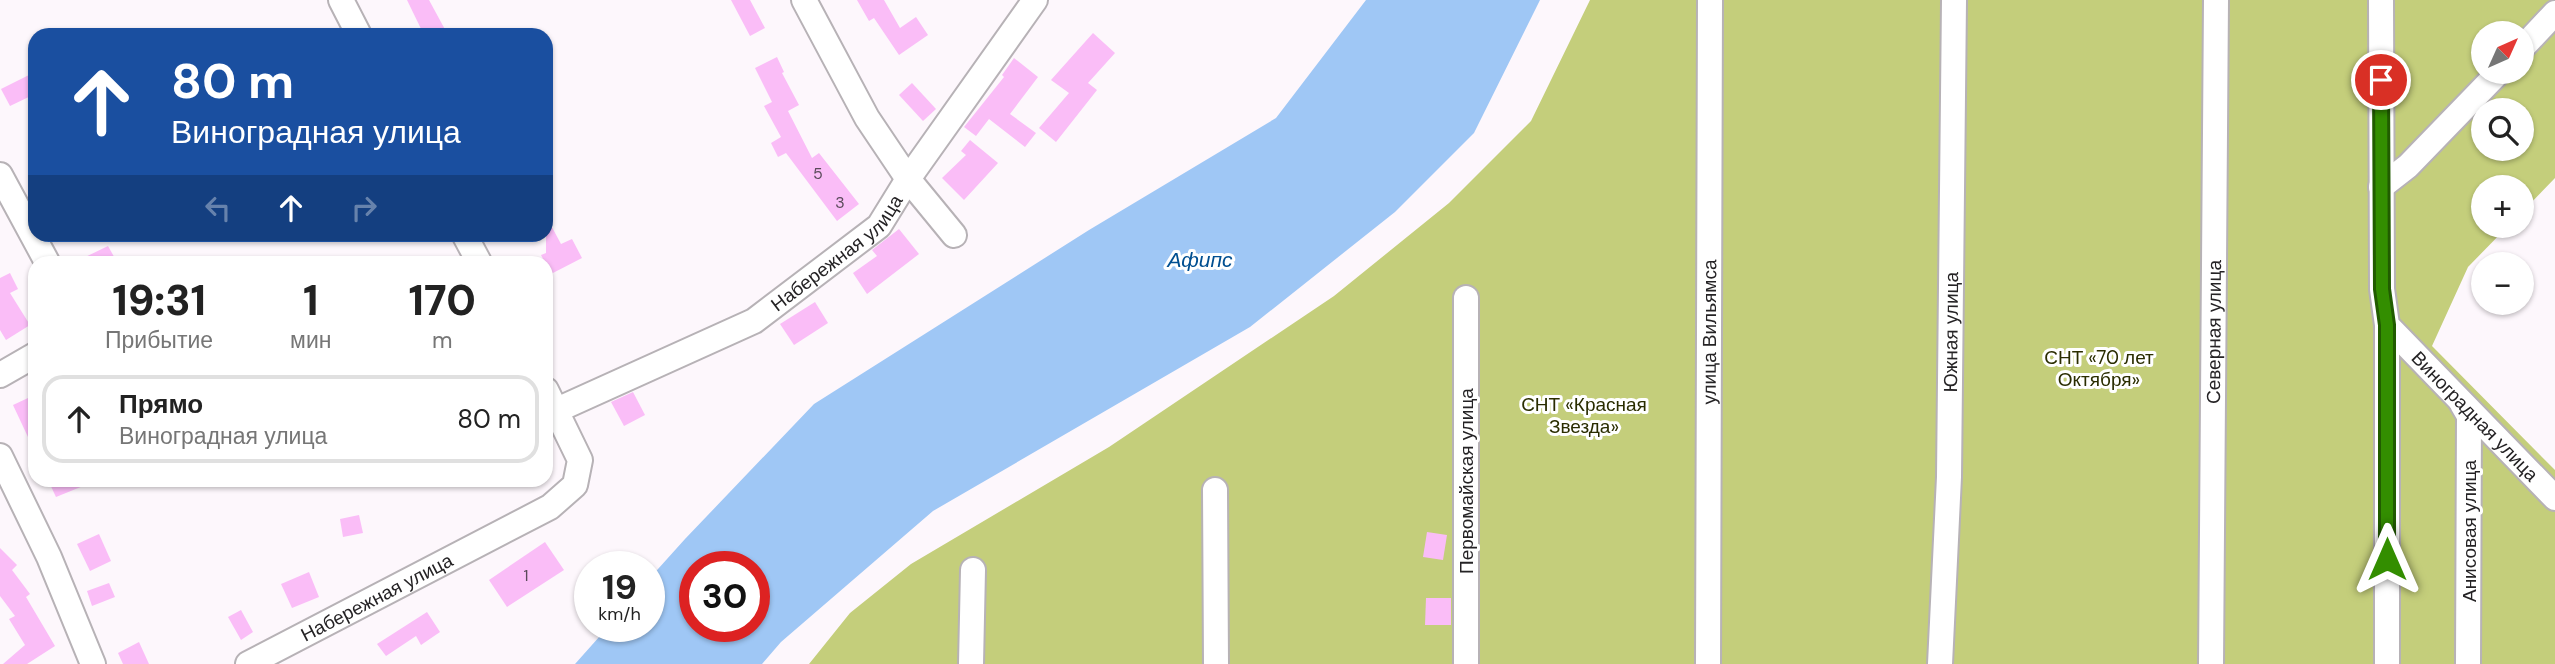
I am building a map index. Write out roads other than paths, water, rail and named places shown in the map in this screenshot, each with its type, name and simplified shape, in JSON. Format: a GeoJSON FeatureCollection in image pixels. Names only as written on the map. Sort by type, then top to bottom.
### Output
{"type":"FeatureCollection","features":[{"type":"Feature","properties":{"kind":"street"},"geometry":{"type":"LineString","coordinates":[[341,0],[355,28]]}},
{"type":"Feature","properties":{"kind":"street"},"geometry":{"type":"LineString","coordinates":[[804,0],[867,118],[908,179],[954,235]]}},
{"type":"Feature","properties":{"kind":"street","name":"Набережная улица"},"geometry":{"type":"LineString","coordinates":[[553,399],[754,321],[879,226],[908,179],[1035,0]]}},
{"type":"Feature","properties":{"kind":"street","name":"улица Вильямса"},"geometry":{"type":"LineString","coordinates":[[1708,664],[1710,0]]}},
{"type":"Feature","properties":{"kind":"street","name":"Южная улица"},"geometry":{"type":"LineString","coordinates":[[1940,664],[1949,463],[1954,0]]}},
{"type":"Feature","properties":{"kind":"street","name":"Северная улица"},"geometry":{"type":"LineString","coordinates":[[2211,664],[2216,0]]}},
{"type":"Feature","properties":{"kind":"street"},"geometry":{"type":"LineString","coordinates":[[2381,0],[2382,289],[2387,325],[2387,664]]}},
{"type":"Feature","properties":{"kind":"street"},"geometry":{"type":"LineString","coordinates":[[2534,35],[2555,13]]}},
{"type":"Feature","properties":{"kind":"street"},"geometry":{"type":"LineString","coordinates":[[2381,187],[2408,166],[2487,84]]}},
{"type":"Feature","properties":{"kind":"street"},"geometry":{"type":"LineString","coordinates":[[0,175],[28,227]]}},
{"type":"Feature","properties":{"kind":"street","name":"Первомайская улица"},"geometry":{"type":"LineString","coordinates":[[1466,299],[1466,664]]}},
{"type":"Feature","properties":{"kind":"street","name":"Виноградная улица"},"geometry":{"type":"LineString","coordinates":[[2387,325],[2555,498]]}},
{"type":"Feature","properties":{"kind":"street"},"geometry":{"type":"LineString","coordinates":[[0,375],[28,359]]}},
{"type":"Feature","properties":{"kind":"street","name":"Анисовая улица"},"geometry":{"type":"LineString","coordinates":[[2460,401],[2469,416],[2468,664]]}},
{"type":"Feature","properties":{"kind":"street","name":"Набережная улица"},"geometry":{"type":"LineString","coordinates":[[248,664],[550,507],[575,485],[580,460],[553,404]]}},
{"type":"Feature","properties":{"kind":"street"},"geometry":{"type":"LineString","coordinates":[[0,456],[49,557],[93,664]]}},
{"type":"Feature","properties":{"kind":"street"},"geometry":{"type":"LineString","coordinates":[[1215,490],[1216,664]]}},
{"type":"Feature","properties":{"kind":"street"},"geometry":{"type":"LineString","coordinates":[[971,664],[973,570]]}},
{"type":"Feature","properties":{"kind":"water","name":"Афипс"},"geometry":{"type":"Polygon","coordinates":[[[1366,0],[1540,0],[1474,133],[1395,212],[1250,327],[933,511],[781,642],[762,664],[575,664],[595,642],[665,642],[665,561],[814,404],[1089,230],[1276,118],[1366,0]]]}},
{"type":"Feature","properties":{"kind":"park label","name":"СНТ «70 лет Октября»"},"geometry":{"type":"Point","coordinates":[2099,368]}},
{"type":"Feature","properties":{"kind":"park label","name":"СНТ «Красная Звезда»"},"geometry":{"type":"Point","coordinates":[1584,415]}}]}
